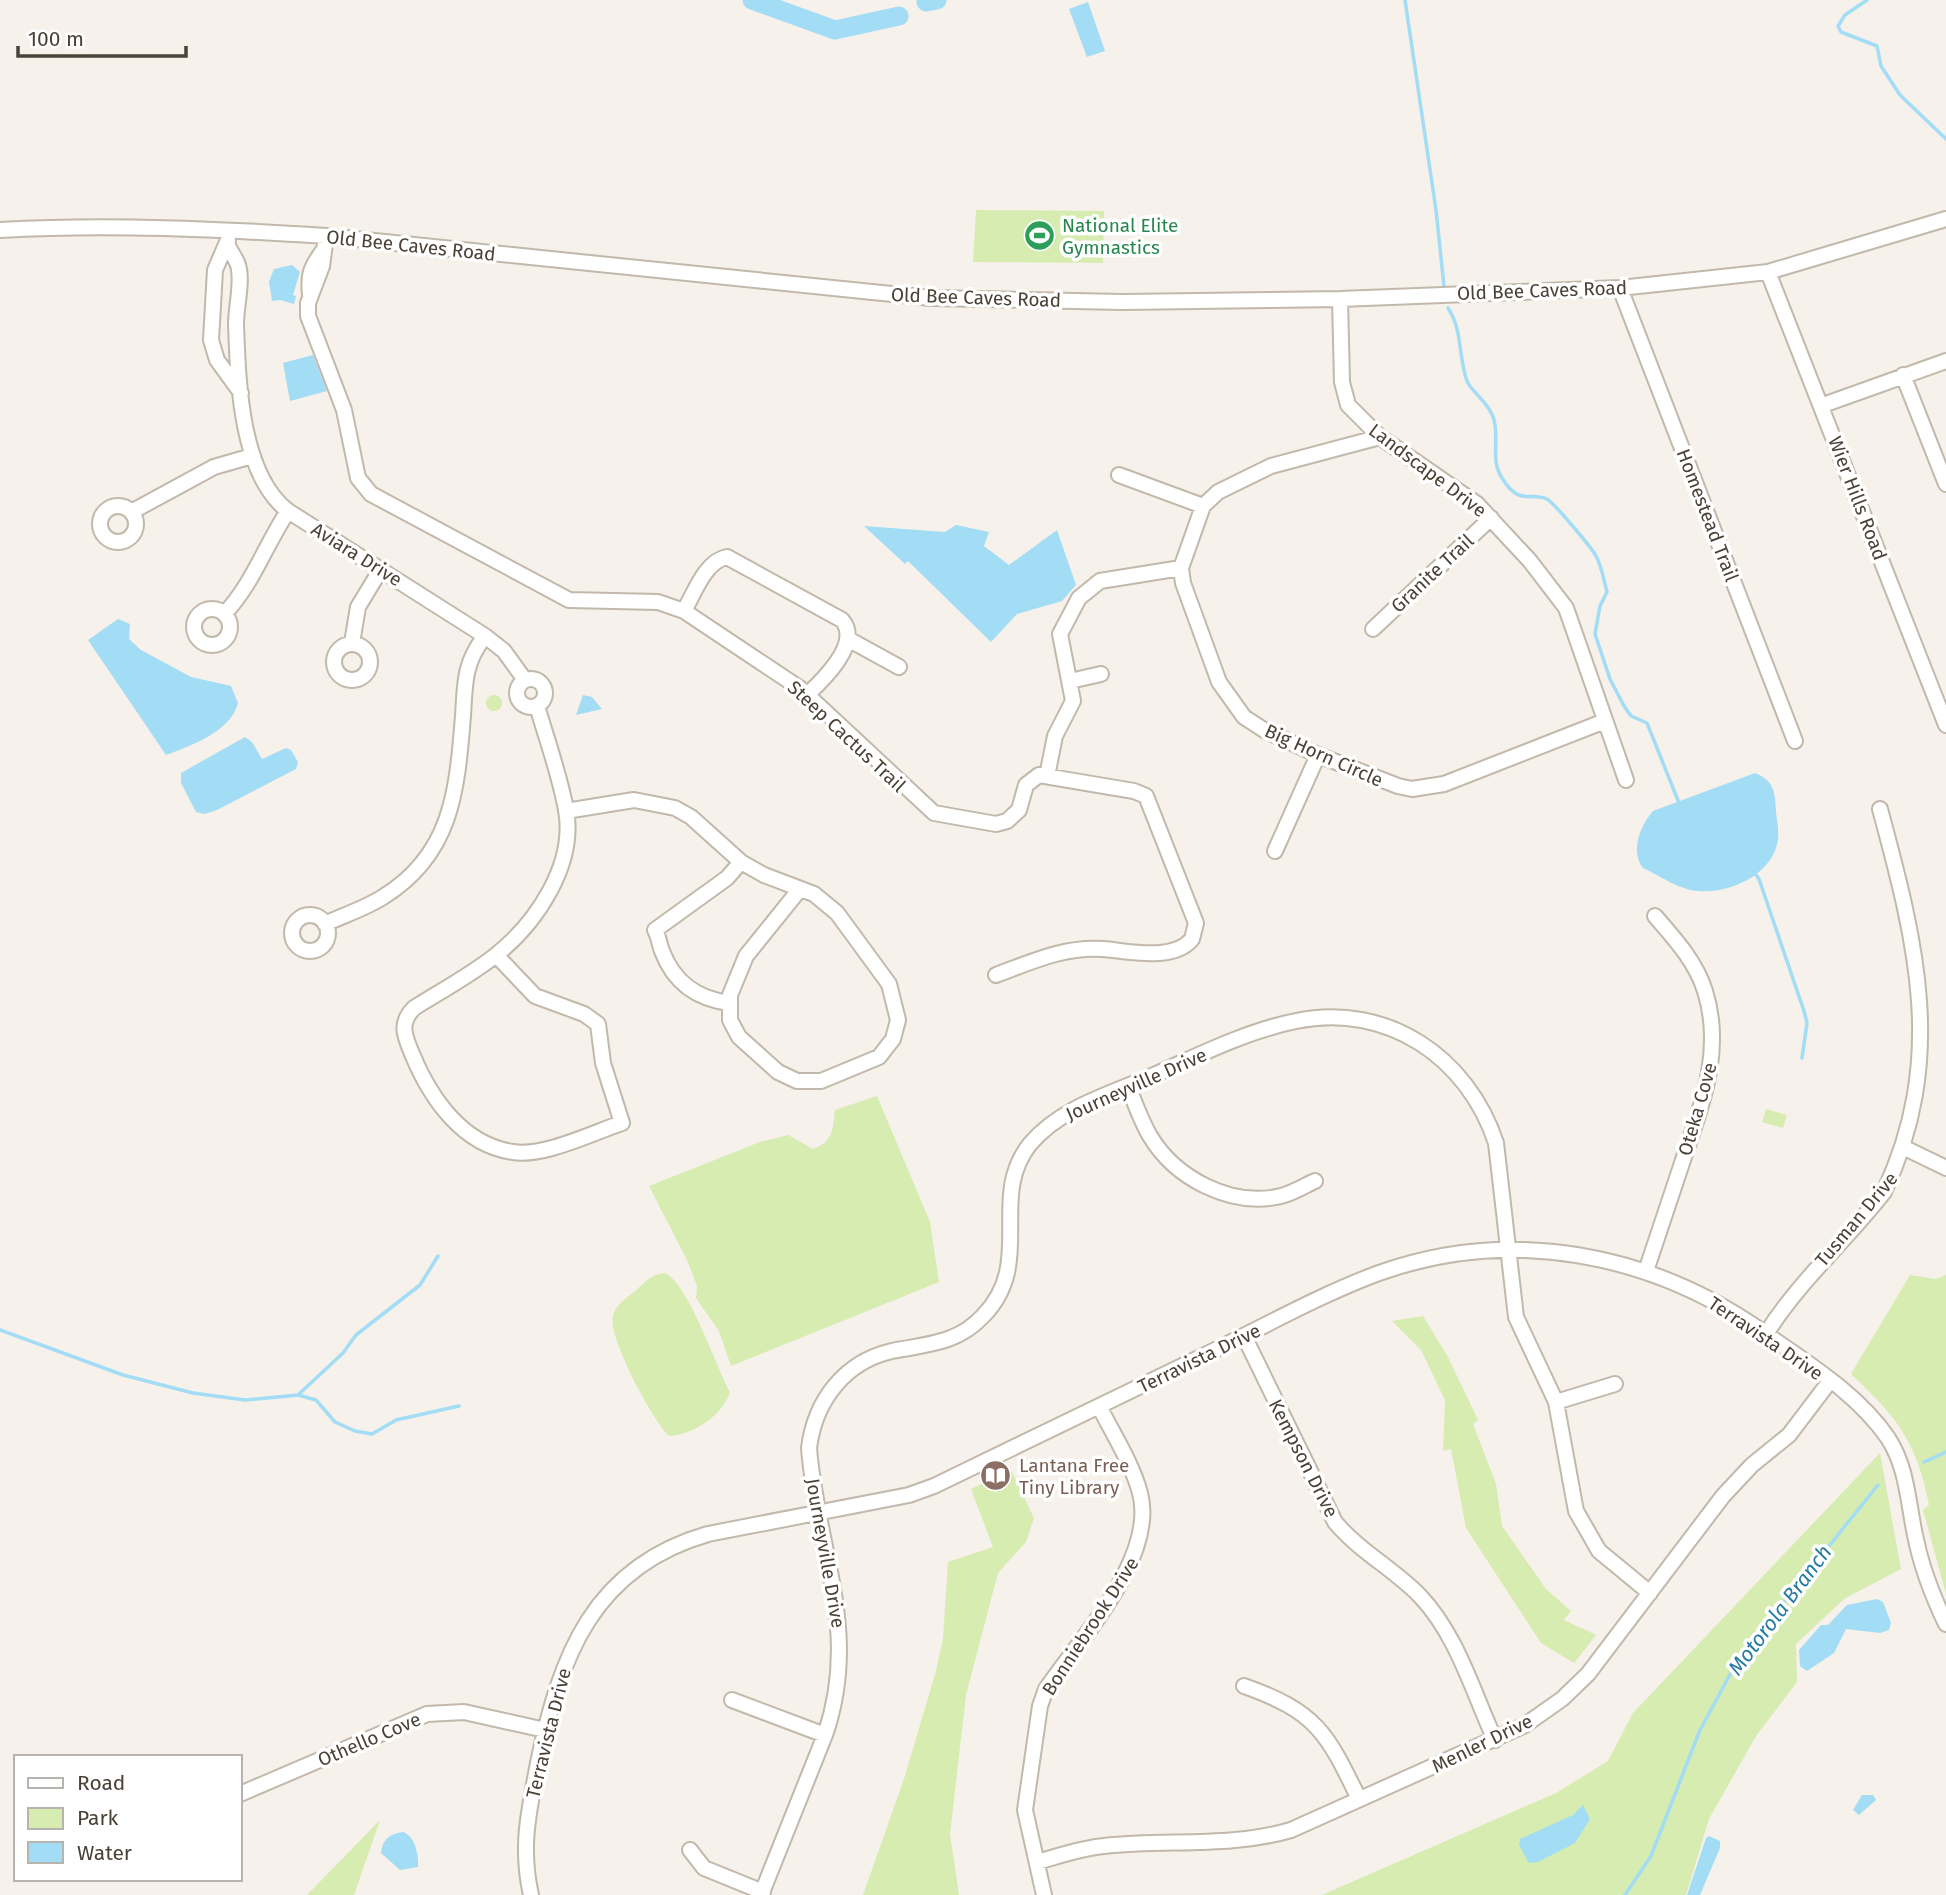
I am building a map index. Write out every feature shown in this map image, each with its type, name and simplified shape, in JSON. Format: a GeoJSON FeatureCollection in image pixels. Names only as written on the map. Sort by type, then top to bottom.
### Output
{"type":"FeatureCollection","features":[{"type":"Feature","properties":{"kind":"street","name":"Old Bee Caves Road"},"geometry":{"type":"LineString","coordinates":[[0,230],[58,227],[230,230],[326,236],[931,298],[1122,302],[1340,299],[1620,288],[1768,272],[1946,219]]}},
{"type":"Feature","properties":{"kind":"street","name":"Aviara Drive"},"geometry":{"type":"LineString","coordinates":[[230,230],[228,245],[215,270],[212,312],[214,349],[242,394]]}},
{"type":"Feature","properties":{"kind":"street","name":"Steep Cactus Trail"},"geometry":{"type":"LineString","coordinates":[[326,236],[323,251],[311,267],[307,280],[310,295],[307,310],[310,326],[344,410],[358,478],[371,494],[569,600],[658,602],[684,611],[807,695],[934,814],[1002,823],[1018,810],[1024,788],[1032,778],[1047,776]]}},
{"type":"Feature","properties":{"kind":"street","name":"Aviara Drive"},"geometry":{"type":"LineString","coordinates":[[228,245],[238,267],[236,311],[242,394],[252,456],[271,496],[288,511],[485,635],[504,651],[525,680],[517,690],[519,702],[531,708],[537,706],[566,811],[566,842],[552,886],[538,911],[496,955],[414,1008],[405,1020],[404,1033],[428,1090],[455,1120],[491,1146],[530,1153],[622,1123],[603,1063],[598,1024],[584,1014],[535,996],[496,955]]}},
{"type":"Feature","properties":{"kind":"street","name":"Wier Hills Road"},"geometry":{"type":"LineString","coordinates":[[1768,272],[1823,405],[1946,725]]}},
{"type":"Feature","properties":{"kind":"street","name":"Homestead Trail"},"geometry":{"type":"LineString","coordinates":[[1620,288],[1795,741]]}},
{"type":"Feature","properties":{"kind":"street","name":"Landscape Drive"},"geometry":{"type":"LineString","coordinates":[[1340,299],[1344,396],[1353,412],[1380,437],[1461,491],[1491,518],[1566,608],[1626,780]]}},
{"type":"Feature","properties":{"kind":"street"},"geometry":{"type":"LineString","coordinates":[[212,312],[236,311]]}},
{"type":"Feature","properties":{"kind":"street"},"geometry":{"type":"LineString","coordinates":[[1823,405],[1946,361]]}},
{"type":"Feature","properties":{"kind":"street"},"geometry":{"type":"LineString","coordinates":[[1903,375],[1946,484]]}},
{"type":"Feature","properties":{"kind":"street"},"geometry":{"type":"LineString","coordinates":[[996,975],[1059,952],[1177,950],[1188,944],[1195,934],[1196,923],[1146,796],[1135,791],[1047,776],[1055,736],[1072,708],[1070,681],[1060,634],[1085,590],[1115,578],[1181,568],[1203,506],[1218,492],[1271,466],[1380,437]]}},
{"type":"Feature","properties":{"kind":"street"},"geometry":{"type":"LineString","coordinates":[[132,511],[214,467],[252,456]]}},
{"type":"Feature","properties":{"kind":"street"},"geometry":{"type":"LineString","coordinates":[[1119,475],[1203,506]]}},
{"type":"Feature","properties":{"kind":"street"},"geometry":{"type":"LineString","coordinates":[[225,613],[244,588],[265,546],[288,511]]}},
{"type":"Feature","properties":{"kind":"street","name":"Granite Trail"},"geometry":{"type":"LineString","coordinates":[[1373,629],[1491,518]]}},
{"type":"Feature","properties":{"kind":"street"},"geometry":{"type":"LineString","coordinates":[[684,611],[710,567],[718,559],[729,557],[842,620],[847,627],[848,639],[828,675],[807,695]]}},
{"type":"Feature","properties":{"kind":"street","name":"Big Horn Circle"},"geometry":{"type":"LineString","coordinates":[[1181,568],[1183,583],[1219,682],[1237,710],[1264,730],[1318,755],[1398,786],[1427,788],[1504,762],[1605,721]]}},
{"type":"Feature","properties":{"kind":"street"},"geometry":{"type":"LineString","coordinates":[[352,643],[358,607],[381,569]]}},
{"type":"Feature","properties":{"kind":"street"},"geometry":{"type":"LineString","coordinates":[[325,923],[394,890],[417,869],[439,838],[449,818],[457,785],[468,661],[485,635]]}},
{"type":"Feature","properties":{"kind":"street"},"geometry":{"type":"LineString","coordinates":[[848,639],[899,667]]}},
{"type":"Feature","properties":{"kind":"street"},"geometry":{"type":"LineString","coordinates":[[1070,681],[1101,674]]}},
{"type":"Feature","properties":{"kind":"street"},"geometry":{"type":"LineString","coordinates":[[1275,851],[1318,755]]}},
{"type":"Feature","properties":{"kind":"street"},"geometry":{"type":"LineString","coordinates":[[566,811],[634,800],[675,808],[691,817],[741,862],[814,894],[837,913],[889,984],[898,1020],[893,1039],[879,1057],[821,1081],[797,1081],[778,1072],[739,1037],[730,1020],[733,987],[750,949],[800,889]]}},
{"type":"Feature","properties":{"kind":"street"},"geometry":{"type":"LineString","coordinates":[[1880,809],[1933,985]]}},
{"type":"Feature","properties":{"kind":"street"},"geometry":{"type":"LineString","coordinates":[[730,1003],[714,1001],[689,990],[669,966],[655,929],[727,878],[741,862]]}},
{"type":"Feature","properties":{"kind":"street","name":"Oteka Cove"},"geometry":{"type":"LineString","coordinates":[[1646,1271],[1706,1093],[1713,1054],[1711,1016],[1699,976],[1682,947],[1655,916]]}},
{"type":"Feature","properties":{"kind":"street","name":"Journeyville Drive"},"geometry":{"type":"LineString","coordinates":[[762,1894],[825,1735],[837,1692],[841,1642],[810,1448],[815,1420],[828,1393],[864,1361],[894,1351],[951,1340],[986,1314],[999,1295],[1011,1260],[1009,1200],[1016,1167],[1024,1153],[1048,1126],[1073,1110],[1236,1040],[1298,1020],[1345,1017],[1387,1026],[1436,1052],[1459,1074],[1481,1105],[1500,1161],[1519,1328],[1556,1402],[1571,1497],[1580,1522],[1599,1551],[1650,1592]]}},
{"type":"Feature","properties":{"kind":"street"},"geometry":{"type":"LineString","coordinates":[[1128,1086],[1150,1136],[1163,1154],[1200,1183],[1231,1194],[1264,1198],[1293,1192],[1315,1181]]}},
{"type":"Feature","properties":{"kind":"street","name":"Tusman Drive"},"geometry":{"type":"LineString","coordinates":[[1766,1334],[1814,1269],[1884,1192],[1909,1150],[1922,1122],[1930,1093]]}},
{"type":"Feature","properties":{"kind":"street"},"geometry":{"type":"LineString","coordinates":[[1909,1150],[1946,1168]]}},
{"type":"Feature","properties":{"kind":"street","name":"Terravista Drive"},"geometry":{"type":"LineString","coordinates":[[531,1895],[524,1846],[545,1730],[560,1675],[583,1626],[597,1606],[632,1571],[684,1541],[909,1495],[934,1486],[1381,1273],[1442,1256],[1509,1249],[1584,1255],[1646,1271],[1714,1301],[1766,1334],[1866,1411],[1891,1442],[1907,1489],[1915,1537],[1930,1591],[1946,1624]]}},
{"type":"Feature","properties":{"kind":"street","name":"Kempson Drive"},"geometry":{"type":"LineString","coordinates":[[1244,1336],[1335,1522],[1357,1545],[1410,1586],[1434,1612],[1456,1652],[1495,1740]]}},
{"type":"Feature","properties":{"kind":"street","name":"Menler Drive"},"geometry":{"type":"LineString","coordinates":[[1037,1862],[1102,1846],[1218,1843],[1270,1836],[1495,1740],[1533,1720],[1577,1686],[1738,1478],[1790,1435],[1830,1381]]}},
{"type":"Feature","properties":{"kind":"street"},"geometry":{"type":"LineString","coordinates":[[1556,1402],[1615,1384]]}},
{"type":"Feature","properties":{"kind":"street","name":"Bonniebrook Drive"},"geometry":{"type":"LineString","coordinates":[[1044,1895],[1026,1825],[1025,1796],[1040,1706],[1046,1689],[1130,1567],[1143,1527],[1143,1509],[1135,1476],[1099,1406]]}},
{"type":"Feature","properties":{"kind":"street"},"geometry":{"type":"LineString","coordinates":[[1244,1686],[1282,1699],[1316,1724],[1335,1748],[1359,1799]]}},
{"type":"Feature","properties":{"kind":"street"},"geometry":{"type":"LineString","coordinates":[[732,1700],[825,1735]]}},
{"type":"Feature","properties":{"kind":"street","name":"Othello Cove"},"geometry":{"type":"LineString","coordinates":[[242,1793],[427,1714],[464,1712],[545,1730]]}},
{"type":"Feature","properties":{"kind":"street"},"geometry":{"type":"LineString","coordinates":[[690,1850],[697,1861],[712,1872],[762,1894]]}},
{"type":"Feature","properties":{"kind":"green space","name":"National Elite Gymnastics"},"geometry":{"type":"Polygon","coordinates":[[[976,210],[1104,211],[1103,263],[973,262],[976,210]]]}},
{"type":"Feature","properties":{"kind":"green space"},"geometry":{"type":"Polygon","coordinates":[[[491,695],[497,695],[502,703],[500,709],[491,711],[486,706],[486,700],[491,695]]]}},
{"type":"Feature","properties":{"kind":"green space"},"geometry":{"type":"Polygon","coordinates":[[[877,1096],[930,1222],[939,1282],[731,1366],[719,1331],[696,1298],[697,1286],[687,1260],[649,1186],[760,1142],[788,1135],[813,1149],[828,1139],[835,1110],[877,1096]]]}},
{"type":"Feature","properties":{"kind":"green space"},"geometry":{"type":"Polygon","coordinates":[[[1766,1109],[1787,1115],[1783,1128],[1762,1122],[1766,1109]]]}},
{"type":"Feature","properties":{"kind":"green space"},"geometry":{"type":"Polygon","coordinates":[[[665,1273],[674,1280],[692,1309],[730,1392],[721,1408],[706,1422],[688,1432],[669,1436],[633,1378],[613,1326],[614,1312],[621,1302],[648,1280],[665,1273]]]}},
{"type":"Feature","properties":{"kind":"green space"},"geometry":{"type":"Polygon","coordinates":[[[1910,1275],[1936,1279],[1946,1275],[1946,1594],[1923,1510],[1929,1505],[1924,1483],[1911,1447],[1893,1418],[1851,1374],[1910,1275]]]}},
{"type":"Feature","properties":{"kind":"green space"},"geometry":{"type":"Polygon","coordinates":[[[1423,1316],[1448,1357],[1478,1420],[1473,1424],[1496,1484],[1502,1526],[1546,1589],[1571,1611],[1564,1620],[1596,1635],[1574,1663],[1541,1643],[1466,1528],[1451,1449],[1443,1451],[1445,1400],[1421,1350],[1392,1321],[1423,1316]]]}},
{"type":"Feature","properties":{"kind":"green space"},"geometry":{"type":"Polygon","coordinates":[[[1880,1453],[1901,1569],[1844,1599],[1796,1644],[1797,1682],[1756,1736],[1709,1819],[1686,1895],[1322,1895],[1556,1793],[1608,1761],[1633,1713],[1880,1453]]]}},
{"type":"Feature","properties":{"kind":"green space"},"geometry":{"type":"Polygon","coordinates":[[[1011,1470],[1034,1518],[1026,1542],[998,1573],[966,1695],[950,1834],[959,1895],[863,1895],[904,1779],[936,1671],[943,1639],[948,1562],[993,1547],[971,1489],[1011,1470]]]}},
{"type":"Feature","properties":{"kind":"green space"},"geometry":{"type":"Polygon","coordinates":[[[380,1820],[354,1895],[307,1895],[380,1820]]]}},
{"type":"Feature","properties":{"kind":"water"},"geometry":{"type":"Polygon","coordinates":[[[1088,2],[1105,51],[1087,57],[1069,9],[1088,2]]]}},
{"type":"Feature","properties":{"kind":"water"},"geometry":{"type":"Polygon","coordinates":[[[292,265],[300,272],[293,295],[296,296],[294,304],[272,301],[269,282],[274,269],[292,265]]]}},
{"type":"Feature","properties":{"kind":"water"},"geometry":{"type":"Polygon","coordinates":[[[313,355],[327,391],[290,401],[283,363],[313,355]]]}},
{"type":"Feature","properties":{"kind":"water"},"geometry":{"type":"Polygon","coordinates":[[[956,525],[989,532],[984,546],[1009,565],[1057,530],[1076,585],[1062,601],[1017,614],[991,642],[908,561],[905,564],[864,526],[945,532],[956,525]]]}},
{"type":"Feature","properties":{"kind":"water"},"geometry":{"type":"Polygon","coordinates":[[[118,619],[130,624],[129,639],[141,650],[191,677],[231,686],[238,703],[227,722],[209,736],[166,755],[88,640],[118,619]]]}},
{"type":"Feature","properties":{"kind":"water"},"geometry":{"type":"Polygon","coordinates":[[[583,695],[592,697],[602,709],[576,715],[583,695]]]}},
{"type":"Feature","properties":{"kind":"water"},"geometry":{"type":"Polygon","coordinates":[[[245,737],[252,742],[262,759],[286,748],[291,750],[298,762],[296,769],[217,810],[205,814],[196,812],[181,783],[181,773],[245,737]]]}},
{"type":"Feature","properties":{"kind":"water"},"geometry":{"type":"Polygon","coordinates":[[[1755,773],[1767,780],[1773,788],[1778,833],[1775,851],[1759,872],[1736,885],[1698,891],[1677,885],[1643,868],[1637,854],[1638,839],[1653,811],[1755,773]]]}},
{"type":"Feature","properties":{"kind":"water"},"geometry":{"type":"Polygon","coordinates":[[[1877,1599],[1883,1602],[1891,1623],[1889,1630],[1880,1633],[1846,1629],[1834,1653],[1807,1671],[1800,1666],[1799,1650],[1821,1625],[1828,1625],[1847,1605],[1877,1599]]]}},
{"type":"Feature","properties":{"kind":"water"},"geometry":{"type":"Polygon","coordinates":[[[1862,1795],[1873,1795],[1876,1800],[1859,1815],[1853,1810],[1862,1795]]]}},
{"type":"Feature","properties":{"kind":"water"},"geometry":{"type":"Polygon","coordinates":[[[1583,1805],[1590,1819],[1575,1843],[1538,1862],[1529,1863],[1519,1845],[1520,1839],[1573,1815],[1583,1805]]]}},
{"type":"Feature","properties":{"kind":"water"},"geometry":{"type":"Polygon","coordinates":[[[403,1832],[411,1837],[415,1846],[418,1867],[400,1870],[381,1853],[388,1838],[403,1832]]]}},
{"type":"Feature","properties":{"kind":"water"},"geometry":{"type":"Polygon","coordinates":[[[1709,1836],[1720,1841],[1720,1848],[1700,1895],[1687,1895],[1706,1838],[1709,1836]]]}},
{"type":"Feature","properties":{"kind":"waterway"},"geometry":{"type":"LineString","coordinates":[[752,0],[835,30],[899,16]]}},
{"type":"Feature","properties":{"kind":"waterway"},"geometry":{"type":"LineString","coordinates":[[926,2],[937,0]]}},
{"type":"Feature","properties":{"kind":"waterway"},"geometry":{"type":"LineString","coordinates":[[1405,0],[1436,210],[1444,286]]}},
{"type":"Feature","properties":{"kind":"waterway"},"geometry":{"type":"LineString","coordinates":[[1867,0],[1845,15],[1838,26],[1841,32],[1877,46],[1881,66],[1900,95],[1946,139]]}},
{"type":"Feature","properties":{"kind":"waterway"},"geometry":{"type":"LineString","coordinates":[[1448,308],[1456,326],[1467,381],[1493,418],[1496,459],[1502,478],[1508,487],[1519,495],[1541,497],[1551,502],[1598,560],[1607,592],[1600,606],[1595,634],[1610,679],[1624,706],[1631,716],[1647,723],[1679,803]]}},
{"type":"Feature","properties":{"kind":"waterway"},"geometry":{"type":"LineString","coordinates":[[1753,871],[1759,879],[1804,1011],[1807,1023],[1802,1058]]}},
{"type":"Feature","properties":{"kind":"waterway"},"geometry":{"type":"LineString","coordinates":[[0,1330],[123,1375],[193,1393],[245,1400],[298,1395],[343,1353],[356,1335],[420,1285],[438,1256]]}},
{"type":"Feature","properties":{"kind":"waterway"},"geometry":{"type":"LineString","coordinates":[[298,1395],[316,1400],[335,1422],[355,1431],[372,1434],[396,1420],[459,1406]]}},
{"type":"Feature","properties":{"kind":"waterway","name":"Motorola Branch"},"geometry":{"type":"LineString","coordinates":[[1924,1462],[1946,1452]]}},
{"type":"Feature","properties":{"kind":"waterway","name":"Motorola Branch"},"geometry":{"type":"LineString","coordinates":[[1625,1895],[1651,1856],[1700,1730],[1739,1658],[1878,1485]]}},
{"type":"Feature","properties":{"kind":"place","name":"National Elite Gymnastics"},"geometry":{"type":"Point","coordinates":[1039,236]}},
{"type":"Feature","properties":{"kind":"place","name":"Lantana Free Tiny Library"},"geometry":{"type":"Point","coordinates":[996,1476]}}]}
